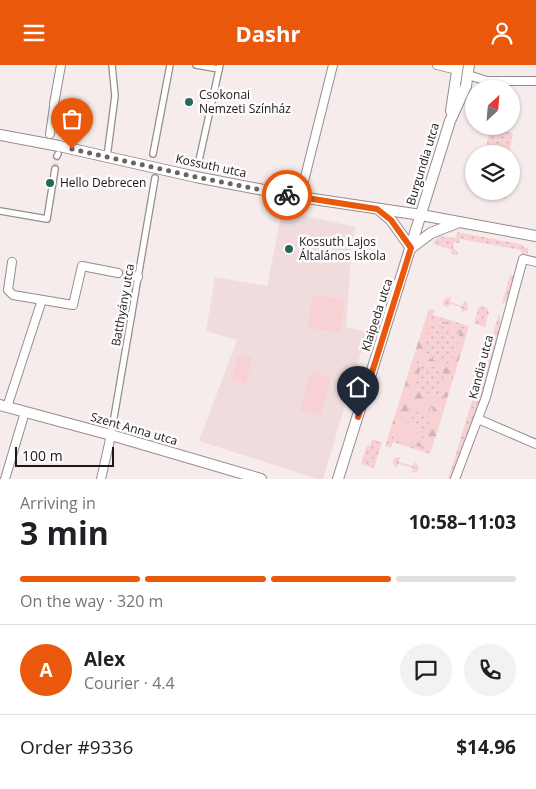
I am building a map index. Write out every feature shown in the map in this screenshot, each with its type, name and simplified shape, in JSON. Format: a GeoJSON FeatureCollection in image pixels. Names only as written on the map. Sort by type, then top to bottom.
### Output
{"type":"FeatureCollection","features":[{"type":"Feature","properties":{"kind":"street"},"geometry":{"type":"LineString","coordinates":[[50,134],[61,65]]}},
{"type":"Feature","properties":{"kind":"street"},"geometry":{"type":"LineString","coordinates":[[107,157],[115,95],[112,65]]}},
{"type":"Feature","properties":{"kind":"street"},"geometry":{"type":"LineString","coordinates":[[153,154],[170,65]]}},
{"type":"Feature","properties":{"kind":"street"},"geometry":{"type":"LineString","coordinates":[[196,65],[219,67],[198,165]]}},
{"type":"Feature","properties":{"kind":"street"},"geometry":{"type":"LineString","coordinates":[[300,197],[333,65]]}},
{"type":"Feature","properties":{"kind":"street"},"geometry":{"type":"LineString","coordinates":[[437,65],[468,70],[487,81],[536,81]]}},
{"type":"Feature","properties":{"kind":"street","name":"Burgundia utca"},"geometry":{"type":"LineString","coordinates":[[450,121],[457,68]]}},
{"type":"Feature","properties":{"kind":"street","name":"Burgundia utca"},"geometry":{"type":"LineString","coordinates":[[421,215],[450,121],[466,85],[468,70]]}},
{"type":"Feature","properties":{"kind":"street","name":"Kossuth utca"},"geometry":{"type":"LineString","coordinates":[[0,135],[300,197],[421,215],[536,236]]}},
{"type":"Feature","properties":{"kind":"street"},"geometry":{"type":"LineString","coordinates":[[0,211],[47,219],[55,169]]}},
{"type":"Feature","properties":{"kind":"street","name":"Batthyány utca"},"geometry":{"type":"LineString","coordinates":[[111,435],[136,276],[155,178]]}},
{"type":"Feature","properties":{"kind":"street"},"geometry":{"type":"LineString","coordinates":[[377,209],[391,220],[411,248],[436,230],[460,222]]}},
{"type":"Feature","properties":{"kind":"street","name":"Klaipeda utca"},"geometry":{"type":"LineString","coordinates":[[338,479],[421,215]]}},
{"type":"Feature","properties":{"kind":"street","name":"Kandia utca"},"geometry":{"type":"LineString","coordinates":[[455,479],[487,393],[523,259],[536,262]]}},
{"type":"Feature","properties":{"kind":"street"},"geometry":{"type":"LineString","coordinates":[[12,262],[8,290],[13,295],[73,305],[82,266],[118,273]]}},
{"type":"Feature","properties":{"kind":"street"},"geometry":{"type":"LineString","coordinates":[[4,406],[42,300]]}},
{"type":"Feature","properties":{"kind":"street","name":"Szent Anna utca"},"geometry":{"type":"LineString","coordinates":[[4,406],[261,479]]}},
{"type":"Feature","properties":{"kind":"street"},"geometry":{"type":"LineString","coordinates":[[5,479],[25,412]]}},
{"type":"Feature","properties":{"kind":"street"},"geometry":{"type":"LineString","coordinates":[[478,419],[536,444]]}},
{"type":"Feature","properties":{"kind":"street"},"geometry":{"type":"LineString","coordinates":[[102,479],[111,435]]}},
{"type":"Feature","properties":{"kind":"shaded area"},"geometry":{"type":"Polygon","coordinates":[[[282,211],[356,227],[352,241],[346,327],[367,332],[323,479],[199,441],[237,340],[206,331],[215,277],[267,286],[282,211]]]}},
{"type":"Feature","properties":{"kind":"green space"},"geometry":{"type":"Polygon","coordinates":[[[489,135],[513,135],[511,145],[487,145],[489,135]]]}},
{"type":"Feature","properties":{"kind":"green space"},"geometry":{"type":"Polygon","coordinates":[[[458,232],[524,245],[523,247],[528,248],[529,246],[527,256],[521,255],[521,250],[460,239],[459,243],[454,242],[453,248],[457,251],[458,255],[451,254],[452,250],[433,244],[440,236],[455,238],[458,232]]]}},
{"type":"Feature","properties":{"kind":"green space"},"geometry":{"type":"Polygon","coordinates":[[[510,275],[515,276],[512,288],[509,296],[502,304],[510,275]]]}},
{"type":"Feature","properties":{"kind":"green space"},"geometry":{"type":"Polygon","coordinates":[[[313,295],[345,300],[340,333],[308,328],[313,295]]]}},
{"type":"Feature","properties":{"kind":"green space"},"geometry":{"type":"Polygon","coordinates":[[[451,297],[450,302],[462,306],[464,301],[467,303],[468,310],[461,312],[462,308],[450,304],[448,308],[443,305],[444,299],[451,297]]]}},
{"type":"Feature","properties":{"kind":"green space"},"geometry":{"type":"Polygon","coordinates":[[[479,306],[487,308],[489,312],[485,327],[474,323],[479,306]]]}},
{"type":"Feature","properties":{"kind":"green space"},"geometry":{"type":"Polygon","coordinates":[[[429,309],[435,310],[433,315],[469,326],[430,454],[393,442],[391,448],[385,446],[429,309]]]}},
{"type":"Feature","properties":{"kind":"green space"},"geometry":{"type":"Polygon","coordinates":[[[499,314],[500,326],[497,345],[484,393],[453,476],[448,479],[499,314]]]}},
{"type":"Feature","properties":{"kind":"green space"},"geometry":{"type":"Polygon","coordinates":[[[429,318],[461,328],[466,335],[463,347],[456,345],[460,332],[432,324],[429,333],[422,331],[425,322],[429,318]]]}},
{"type":"Feature","properties":{"kind":"green space"},"geometry":{"type":"Polygon","coordinates":[[[421,333],[428,336],[422,356],[435,360],[433,366],[413,359],[421,333]]]}},
{"type":"Feature","properties":{"kind":"green space"},"geometry":{"type":"Polygon","coordinates":[[[456,347],[462,349],[454,377],[439,372],[441,368],[435,366],[437,361],[450,365],[456,347]]]}},
{"type":"Feature","properties":{"kind":"green space"},"geometry":{"type":"Polygon","coordinates":[[[238,355],[252,358],[246,384],[231,380],[238,355]]]}},
{"type":"Feature","properties":{"kind":"green space"},"geometry":{"type":"Polygon","coordinates":[[[412,362],[422,364],[416,381],[407,378],[412,362]]]}},
{"type":"Feature","properties":{"kind":"green space"},"geometry":{"type":"Polygon","coordinates":[[[311,372],[331,378],[321,416],[300,410],[311,372]]]}},
{"type":"Feature","properties":{"kind":"green space"},"geometry":{"type":"Polygon","coordinates":[[[444,376],[453,379],[447,398],[438,395],[444,376]]]}},
{"type":"Feature","properties":{"kind":"green space"},"geometry":{"type":"Polygon","coordinates":[[[406,381],[421,385],[419,391],[435,396],[425,425],[422,424],[425,414],[411,410],[408,420],[395,416],[406,381]]]}},
{"type":"Feature","properties":{"kind":"green space"},"geometry":{"type":"Polygon","coordinates":[[[437,397],[447,400],[435,439],[425,436],[437,397]]]}},
{"type":"Feature","properties":{"kind":"green space"},"geometry":{"type":"Polygon","coordinates":[[[394,418],[403,421],[399,435],[417,440],[418,436],[434,442],[433,444],[423,447],[408,444],[394,438],[391,429],[394,418]]]}},
{"type":"Feature","properties":{"kind":"green space"},"geometry":{"type":"Polygon","coordinates":[[[403,421],[421,426],[417,440],[399,435],[403,421]]]}},
{"type":"Feature","properties":{"kind":"green space"},"geometry":{"type":"Polygon","coordinates":[[[372,439],[382,442],[374,468],[361,464],[367,445],[370,446],[372,439]]]}},
{"type":"Feature","properties":{"kind":"green space"},"geometry":{"type":"Polygon","coordinates":[[[400,457],[399,462],[413,466],[415,462],[419,468],[418,471],[412,473],[413,468],[398,464],[397,468],[393,463],[394,459],[400,457]]]}},
{"type":"Feature","properties":{"kind":"tunnel"},"geometry":{"type":"LineString","coordinates":[[55,169],[57,156]]}},
{"type":"Feature","properties":{"kind":"tunnel"},"geometry":{"type":"LineString","coordinates":[[118,273],[133,276]]}},
{"type":"Feature","properties":{"kind":"way so far"},"geometry":{"type":"LineString","coordinates":[[72,149],[287,195]]}},
{"type":"Feature","properties":{"kind":"place","name":"Csokonai Nemzeti Színház"},"geometry":{"type":"Point","coordinates":[189,102]}},
{"type":"Feature","properties":{"kind":"place","name":"Hello Debrecen"},"geometry":{"type":"Point","coordinates":[50,183]}},
{"type":"Feature","properties":{"kind":"place","name":"Kossuth Lajos Általános Iskola"},"geometry":{"type":"Point","coordinates":[289,249]}},
{"type":"Feature","properties":{"kind":"route"},"geometry":{"type":"LineString","coordinates":[[287,195],[377,209],[391,220],[411,248],[358,417]]}}]}
